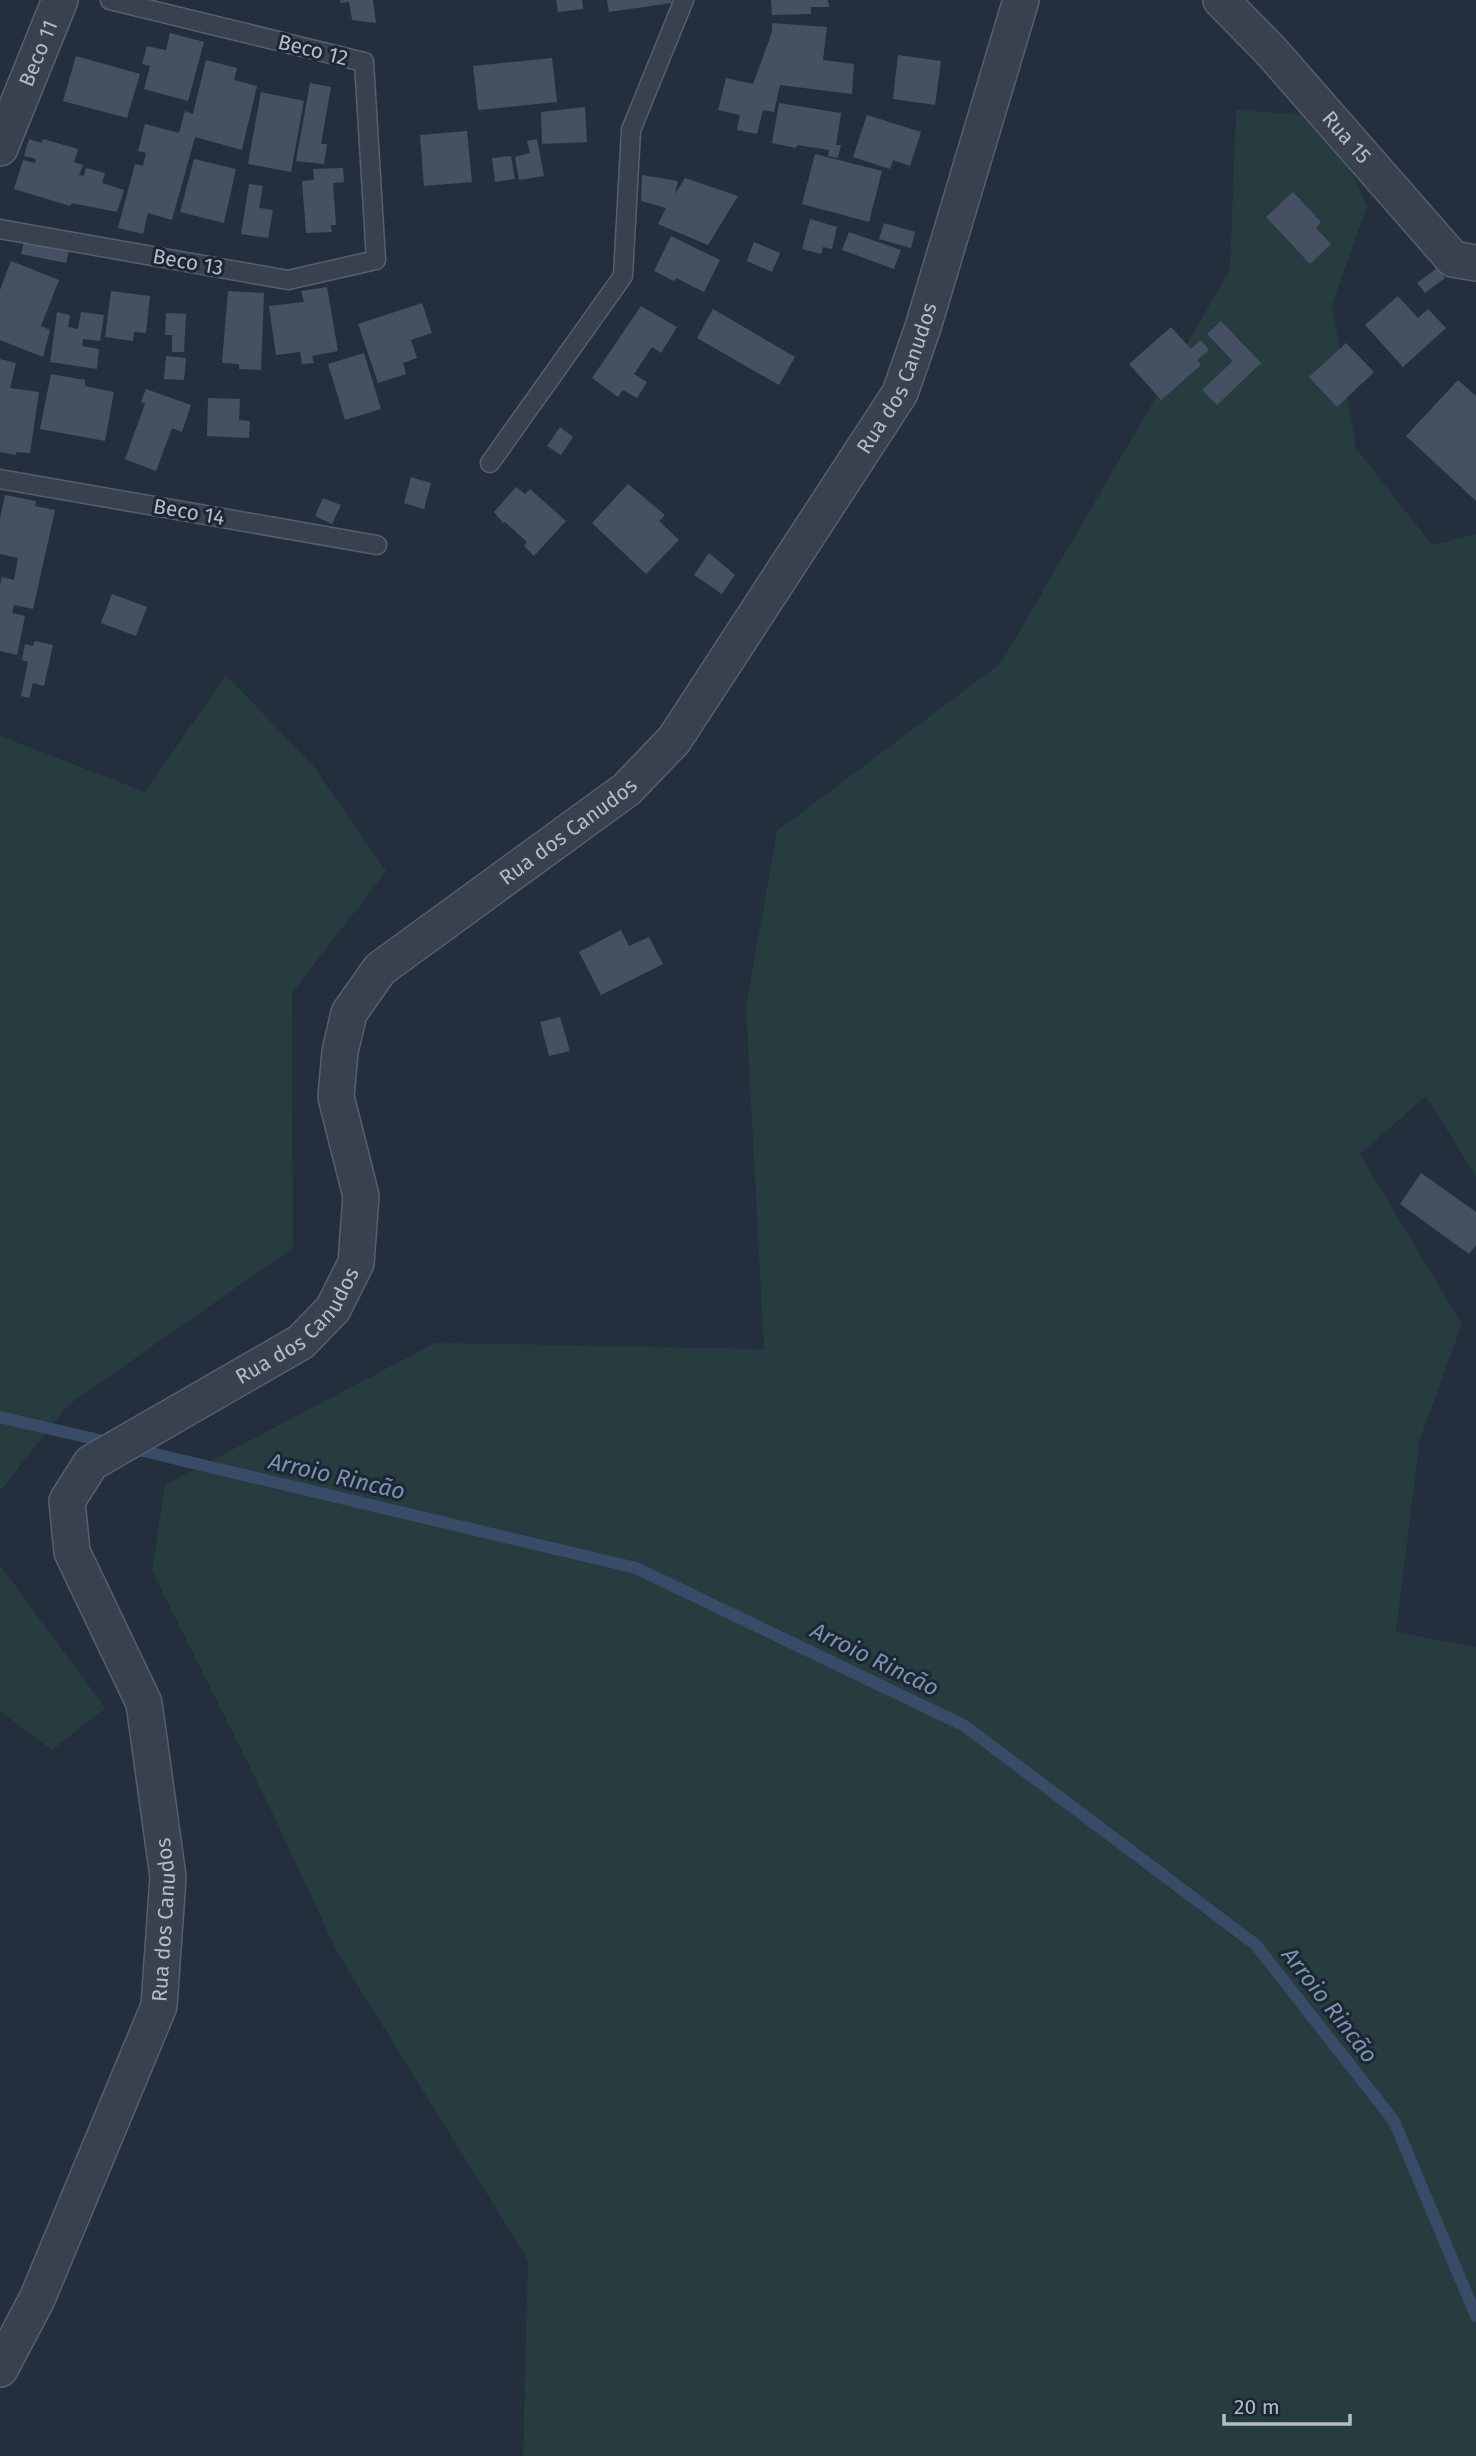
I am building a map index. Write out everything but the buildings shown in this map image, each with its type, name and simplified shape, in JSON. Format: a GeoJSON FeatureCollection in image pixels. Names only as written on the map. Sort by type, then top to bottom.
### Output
{"type":"FeatureCollection","features":[{"type":"Feature","properties":{"kind":"street","name":"Beco 11"},"geometry":{"type":"LineString","coordinates":[[0,148],[60,0]]}},
{"type":"Feature","properties":{"kind":"street","name":"Rua dos Canudos"},"geometry":{"type":"LineString","coordinates":[[0,2369],[37,2299],[159,2006],[169,1877],[144,1703],[72,1552],[67,1501],[91,1463],[301,1342],[333,1309],[356,1263],[361,1196],[336,1097],[340,1052],[348,1013],[380,969],[627,789],[674,740],[900,393],[927,314],[1021,0]]}},
{"type":"Feature","properties":{"kind":"street","name":"Rua 15"},"geometry":{"type":"LineString","coordinates":[[1221,0],[1271,51],[1453,259],[1476,262]]}},
{"type":"Feature","properties":{"kind":"lane","name":"Beco 12"},"geometry":{"type":"LineString","coordinates":[[110,0],[364,62],[376,260]]}},
{"type":"Feature","properties":{"kind":"lane"},"geometry":{"type":"LineString","coordinates":[[490,463],[623,276],[631,130],[684,0]]}},
{"type":"Feature","properties":{"kind":"lane","name":"Beco 13"},"geometry":{"type":"LineString","coordinates":[[0,229],[288,280],[376,260]]}},
{"type":"Feature","properties":{"kind":"lane","name":"Beco 14"},"geometry":{"type":"LineString","coordinates":[[0,479],[377,545]]}},
{"type":"Feature","properties":{"kind":"green space"},"geometry":{"type":"Polygon","coordinates":[[[1236,110],[1312,115],[1348,164],[1367,207],[1332,304],[1356,448],[1432,545],[1476,534],[1476,1177],[1426,1096],[1360,1154],[1462,1324],[1420,1439],[1396,1632],[1476,1647],[1476,2456],[523,2456],[528,2260],[337,1952],[273,1814],[152,1571],[165,1485],[435,1343],[764,1349],[746,1007],[777,831],[1001,663],[1230,270],[1236,110]]]}},
{"type":"Feature","properties":{"kind":"green space"},"geometry":{"type":"Polygon","coordinates":[[[226,675],[314,767],[386,871],[292,993],[293,1248],[67,1406],[0,1491],[0,736],[145,792],[226,675]]]}},
{"type":"Feature","properties":{"kind":"green space"},"geometry":{"type":"Polygon","coordinates":[[[0,1565],[105,1708],[52,1750],[0,1711],[0,1565]]]}},
{"type":"Feature","properties":{"kind":"waterway","name":"Arroio Rincão"},"geometry":{"type":"LineString","coordinates":[[0,1417],[112,1443]]}},
{"type":"Feature","properties":{"kind":"waterway","name":"Arroio Rincão"},"geometry":{"type":"LineString","coordinates":[[130,1448],[636,1568],[965,1726],[1256,1945],[1394,2121],[1476,2316]]}}]}
